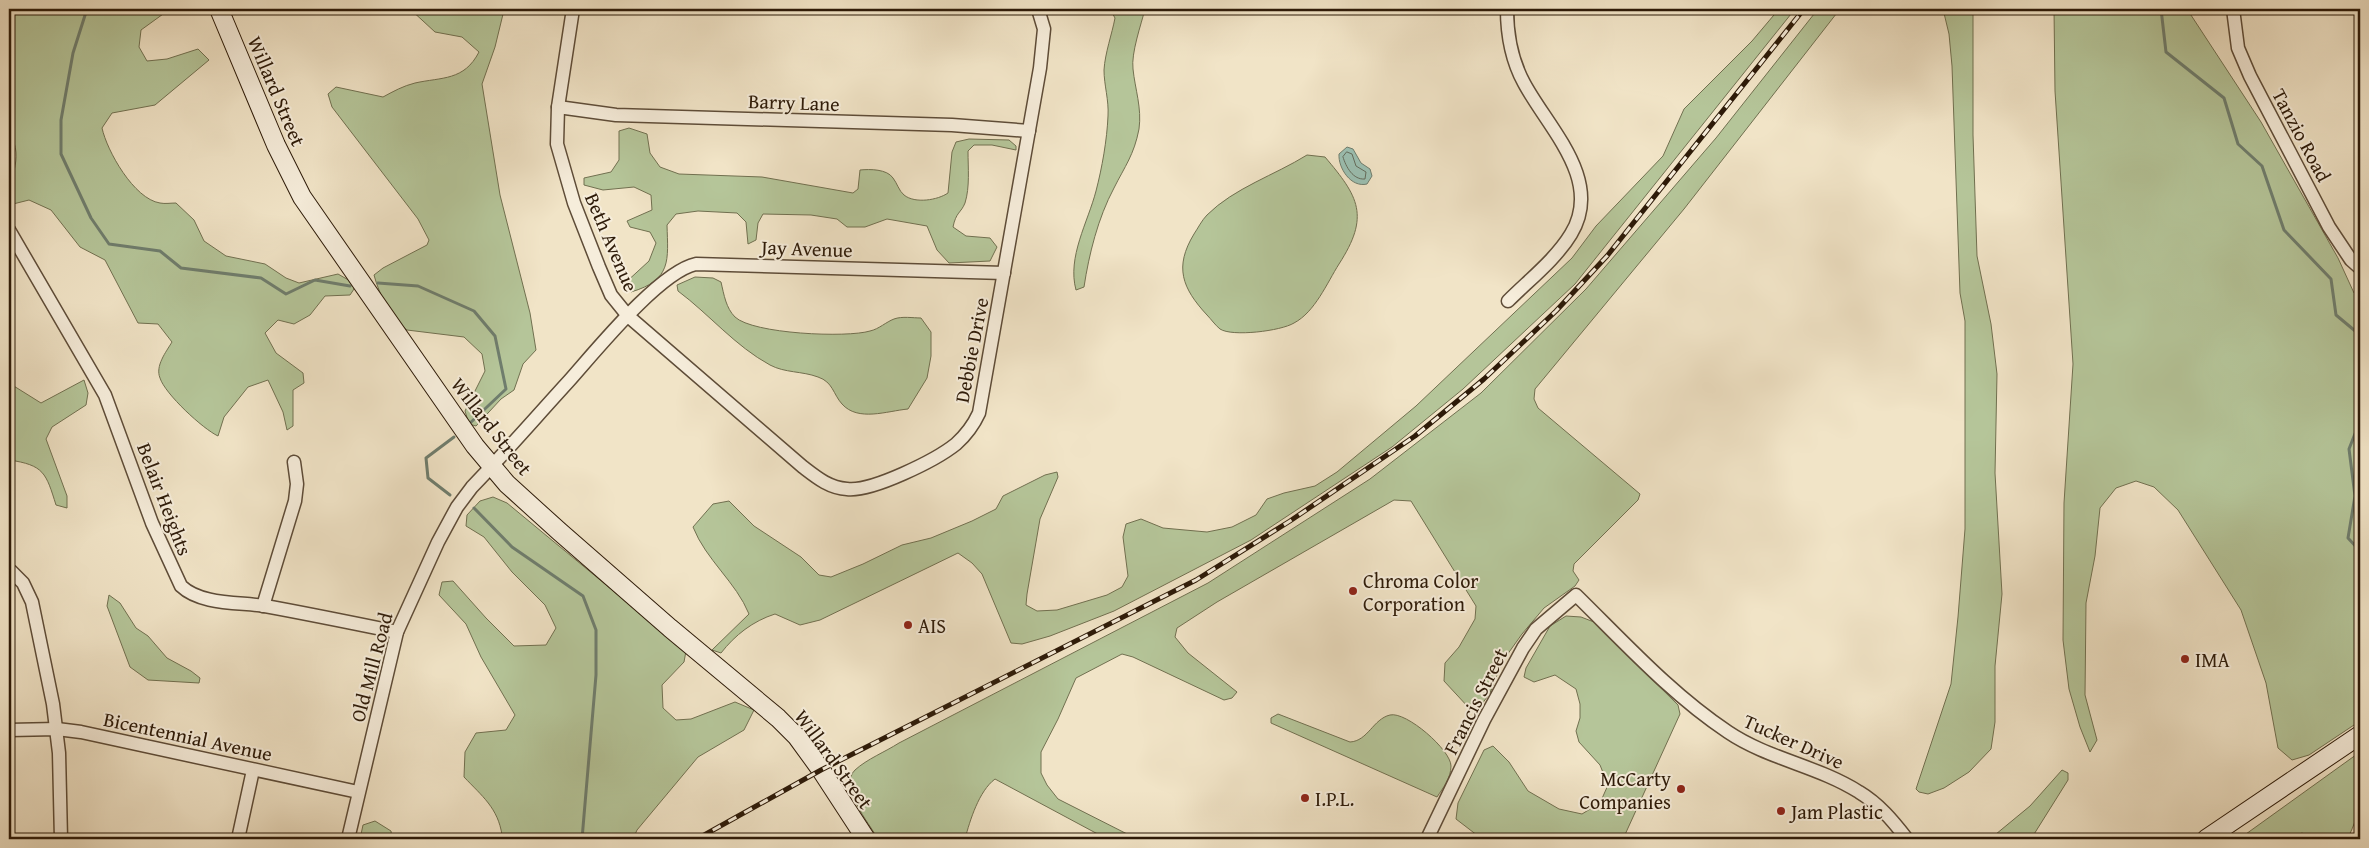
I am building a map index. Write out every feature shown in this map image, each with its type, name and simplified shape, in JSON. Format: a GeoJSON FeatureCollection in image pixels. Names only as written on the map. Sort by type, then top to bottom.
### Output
{"type":"FeatureCollection","features":[{"type":"Feature","properties":{"kind":"street","name":"Willard Street"},"geometry":{"type":"LineString","coordinates":[[219,9],[276,145],[302,198],[492,466],[507,484],[560,532],[670,628],[778,718],[811,756],[866,839]]}},
{"type":"Feature","properties":{"kind":"street","name":"Beth Avenue"},"geometry":{"type":"LineString","coordinates":[[492,466],[628,316],[611,295],[574,203],[557,144],[558,107],[573,9]]}},
{"type":"Feature","properties":{"kind":"street","name":"Debbie Drive"},"geometry":{"type":"LineString","coordinates":[[628,316],[803,467],[835,487],[862,489],[887,481],[945,451],[962,438],[975,422],[983,394],[1043,47],[1043,21],[1038,9]]}},
{"type":"Feature","properties":{"kind":"street"},"geometry":{"type":"LineString","coordinates":[[1507,9],[1514,58],[1523,82],[1576,168],[1582,190],[1578,220],[1571,235],[1508,301]]}},
{"type":"Feature","properties":{"kind":"street","name":"Tanzio Road"},"geometry":{"type":"LineString","coordinates":[[2233,9],[2238,48],[2250,76],[2330,227],[2351,260],[2360,268]]}},
{"type":"Feature","properties":{"kind":"street","name":"Barry Lane"},"geometry":{"type":"LineString","coordinates":[[558,107],[616,114],[952,125],[1029,131]]}},
{"type":"Feature","properties":{"kind":"street","name":"Belair Heights"},"geometry":{"type":"LineString","coordinates":[[9,230],[105,395],[152,524],[177,580],[184,589],[196,595],[397,632]]}},
{"type":"Feature","properties":{"kind":"street","name":"Jay Avenue"},"geometry":{"type":"LineString","coordinates":[[628,316],[670,278],[682,269],[696,264],[1004,273]]}},
{"type":"Feature","properties":{"kind":"street"},"geometry":{"type":"LineString","coordinates":[[263,606],[295,501],[297,484],[294,462]]}},
{"type":"Feature","properties":{"kind":"street","name":"Old Mill Road"},"geometry":{"type":"LineString","coordinates":[[348,839],[397,632],[424,570],[457,507],[472,487],[492,466]]}},
{"type":"Feature","properties":{"kind":"street"},"geometry":{"type":"LineString","coordinates":[[11,571],[23,584],[32,602],[57,730],[60,839]]}},
{"type":"Feature","properties":{"kind":"street","name":"Francis Street"},"geometry":{"type":"LineString","coordinates":[[1427,839],[1484,720],[1523,648],[1536,629],[1576,595]]}},
{"type":"Feature","properties":{"kind":"street","name":"Tucker Drive"},"geometry":{"type":"LineString","coordinates":[[1576,595],[1672,688],[1728,732],[1771,754],[1816,771],[1859,792],[1879,806],[1907,839]]}},
{"type":"Feature","properties":{"kind":"street","name":"Bicentennial Avenue"},"geometry":{"type":"LineString","coordinates":[[9,730],[81,732],[358,792]]}},
{"type":"Feature","properties":{"kind":"street"},"geometry":{"type":"LineString","coordinates":[[2206,839],[2360,735]]}},
{"type":"Feature","properties":{"kind":"street"},"geometry":{"type":"LineString","coordinates":[[238,839],[253,770]]}},
{"type":"Feature","properties":{"kind":"shaded area"},"geometry":{"type":"Polygon","coordinates":[[[9,9],[36,11],[36,9],[170,9],[141,30],[139,47],[147,61],[167,59],[198,49],[209,60],[155,105],[112,113],[102,128],[116,161],[132,184],[150,200],[162,203],[176,203],[194,220],[204,241],[226,256],[265,264],[286,278],[299,283],[338,274],[352,282],[354,289],[350,295],[325,296],[310,315],[294,324],[278,320],[265,333],[276,353],[303,373],[304,383],[293,390],[293,426],[287,430],[283,412],[268,380],[248,387],[224,417],[218,436],[203,426],[177,402],[163,385],[160,378],[160,364],[172,342],[158,324],[138,323],[105,260],[80,247],[51,210],[29,200],[13,204],[11,186],[16,152],[9,131],[9,9]]]}},
{"type":"Feature","properties":{"kind":"shaded area"},"geometry":{"type":"Polygon","coordinates":[[[410,9],[504,10],[495,47],[482,84],[500,195],[530,313],[536,350],[523,364],[514,390],[501,399],[476,426],[469,424],[465,411],[485,371],[482,354],[464,337],[407,330],[386,306],[374,275],[383,268],[427,245],[429,240],[418,219],[332,107],[328,94],[336,87],[383,97],[411,84],[452,76],[466,68],[473,61],[479,52],[462,37],[435,32],[410,9]]]}},
{"type":"Feature","properties":{"kind":"shaded area"},"geometry":{"type":"Polygon","coordinates":[[[1110,9],[1145,9],[1133,62],[1140,121],[1132,153],[1108,200],[1099,224],[1091,249],[1084,287],[1076,290],[1074,265],[1076,252],[1096,191],[1107,135],[1108,110],[1104,70],[1115,18],[1110,9]]]}},
{"type":"Feature","properties":{"kind":"shaded area"},"geometry":{"type":"Polygon","coordinates":[[[1779,9],[1795,9],[1575,284],[1463,389],[1392,447],[1251,540],[1114,611],[1050,636],[1022,644],[1011,643],[982,574],[972,563],[958,553],[820,620],[800,625],[775,614],[745,629],[721,653],[712,650],[749,614],[737,592],[705,550],[693,527],[713,504],[729,501],[754,526],[801,557],[819,575],[831,577],[902,545],[931,538],[972,521],[996,509],[1003,496],[1045,475],[1057,472],[1058,477],[1040,519],[1027,594],[1026,605],[1037,611],[1057,610],[1107,595],[1122,587],[1128,576],[1123,537],[1126,524],[1141,519],[1163,528],[1207,532],[1232,527],[1256,515],[1267,499],[1315,486],[1337,472],[1416,406],[1572,258],[1596,226],[1663,156],[1684,109],[1752,41],[1779,9]]]}},
{"type":"Feature","properties":{"kind":"shaded area"},"geometry":{"type":"Polygon","coordinates":[[[1818,9],[1840,9],[1684,209],[1535,389],[1534,399],[1538,408],[1640,494],[1638,500],[1574,564],[1573,571],[1579,580],[1575,586],[1544,608],[1522,634],[1502,662],[1490,693],[1479,708],[1469,708],[1444,681],[1445,663],[1459,647],[1475,619],[1476,606],[1411,501],[1394,500],[1217,602],[1177,628],[1175,637],[1188,653],[1237,692],[1232,698],[1224,700],[1133,657],[1122,654],[1076,678],[1041,752],[1041,773],[1047,785],[1058,799],[1137,839],[1107,839],[995,779],[989,784],[980,798],[972,815],[965,839],[878,839],[852,795],[850,785],[851,777],[855,770],[899,743],[1208,583],[1370,479],[1481,393],[1586,289],[1716,138],[1818,9]]]}},
{"type":"Feature","properties":{"kind":"shaded area"},"geometry":{"type":"Polygon","coordinates":[[[1943,9],[1973,9],[1973,135],[1977,256],[1991,324],[1997,374],[1995,473],[2002,594],[1995,666],[1995,722],[1991,749],[1969,772],[1944,788],[1928,794],[1919,792],[1916,789],[1951,684],[1965,529],[1965,321],[1960,293],[1952,66],[1949,34],[1943,9]]]}},
{"type":"Feature","properties":{"kind":"shaded area"},"geometry":{"type":"Polygon","coordinates":[[[2054,9],[2187,9],[2261,122],[2338,258],[2354,293],[2360,296],[2360,721],[2309,755],[2292,760],[2278,748],[2266,683],[2241,610],[2178,510],[2154,487],[2136,481],[2116,488],[2100,508],[2095,556],[2086,603],[2085,695],[2097,740],[2090,752],[2080,727],[2069,689],[2063,640],[2064,503],[2073,364],[2055,91],[2054,9]]]}},
{"type":"Feature","properties":{"kind":"shaded area"},"geometry":{"type":"Polygon","coordinates":[[[629,128],[647,134],[650,153],[660,167],[679,174],[762,177],[853,193],[858,189],[860,170],[883,171],[890,175],[904,195],[920,200],[938,198],[948,193],[952,152],[956,142],[969,139],[1009,140],[1016,146],[1016,150],[992,145],[974,145],[968,151],[967,197],[953,227],[966,236],[990,238],[997,247],[990,261],[949,263],[937,250],[927,226],[887,219],[865,227],[847,227],[837,219],[811,215],[763,214],[758,223],[756,240],[748,244],[746,222],[737,213],[698,211],[676,214],[667,225],[667,258],[661,275],[644,287],[631,292],[624,284],[649,261],[656,243],[650,232],[630,227],[627,221],[652,210],[651,195],[634,187],[603,190],[584,185],[584,178],[611,172],[619,160],[619,131],[629,128]]]}},
{"type":"Feature","properties":{"kind":"shaded area"},"geometry":{"type":"Polygon","coordinates":[[[1307,155],[1325,157],[1337,171],[1353,196],[1357,220],[1355,233],[1349,247],[1314,305],[1294,323],[1279,328],[1245,333],[1235,333],[1220,329],[1198,305],[1184,277],[1184,257],[1194,234],[1203,219],[1218,205],[1242,189],[1307,155]]]}},
{"type":"Feature","properties":{"kind":"shaded area"},"geometry":{"type":"Polygon","coordinates":[[[695,277],[713,278],[721,282],[727,305],[735,317],[745,323],[780,331],[822,334],[858,333],[876,329],[897,318],[921,318],[931,332],[931,356],[927,378],[908,409],[873,414],[856,413],[842,404],[830,385],[823,379],[776,368],[734,340],[678,291],[677,285],[695,277]]]}},
{"type":"Feature","properties":{"kind":"shaded area"},"geometry":{"type":"Polygon","coordinates":[[[84,380],[88,393],[86,405],[52,427],[46,439],[67,496],[67,508],[56,505],[42,472],[30,465],[9,460],[9,383],[41,403],[84,380]]]}},
{"type":"Feature","properties":{"kind":"shaded area"},"geometry":{"type":"Polygon","coordinates":[[[493,497],[507,503],[686,651],[684,662],[662,685],[663,708],[676,720],[691,719],[735,702],[754,710],[744,730],[698,757],[637,830],[633,839],[495,839],[502,835],[497,817],[488,803],[464,777],[465,752],[476,733],[506,730],[515,715],[481,657],[466,624],[439,595],[442,582],[453,581],[514,646],[546,645],[556,628],[545,605],[512,572],[484,537],[466,526],[467,515],[480,501],[493,497]]]}},
{"type":"Feature","properties":{"kind":"shaded area"},"geometry":{"type":"Polygon","coordinates":[[[109,595],[120,603],[136,628],[148,636],[167,658],[200,678],[199,683],[148,680],[130,667],[107,606],[109,595]]]}},
{"type":"Feature","properties":{"kind":"shaded area"},"geometry":{"type":"Polygon","coordinates":[[[1566,616],[1581,617],[1594,622],[1678,705],[1680,714],[1623,839],[1482,839],[1456,819],[1458,803],[1484,750],[1493,746],[1509,762],[1528,791],[1559,809],[1582,814],[1600,803],[1608,785],[1600,765],[1579,742],[1576,731],[1580,718],[1580,704],[1576,689],[1555,675],[1534,682],[1524,677],[1526,668],[1550,626],[1566,616]]]}},
{"type":"Feature","properties":{"kind":"shaded area"},"geometry":{"type":"Polygon","coordinates":[[[1278,714],[1350,742],[1361,738],[1384,717],[1397,715],[1416,725],[1444,751],[1451,766],[1450,775],[1437,797],[1271,723],[1271,718],[1278,714]]]}},
{"type":"Feature","properties":{"kind":"shaded area"},"geometry":{"type":"Polygon","coordinates":[[[2360,752],[2360,797],[2356,818],[2347,839],[2314,839],[2302,833],[2288,839],[2239,839],[2360,752]]]}},
{"type":"Feature","properties":{"kind":"shaded area"},"geometry":{"type":"Polygon","coordinates":[[[2062,770],[2068,773],[2068,780],[2031,839],[1990,839],[2030,806],[2062,770]]]}},
{"type":"Feature","properties":{"kind":"shaded area"},"geometry":{"type":"Polygon","coordinates":[[[375,821],[391,831],[392,839],[360,839],[363,825],[375,821]]]}},
{"type":"Feature","properties":{"kind":"water"},"geometry":{"type":"Polygon","coordinates":[[[1347,147],[1353,149],[1361,163],[1370,169],[1372,176],[1367,184],[1356,183],[1343,171],[1339,154],[1347,147]]]}},
{"type":"Feature","properties":{"kind":"waterway"},"geometry":{"type":"LineString","coordinates":[[87,9],[73,53],[61,120],[61,154],[91,218],[109,244],[160,251],[181,268],[261,278],[286,294],[315,280],[350,286]]}},
{"type":"Feature","properties":{"kind":"waterway"},"geometry":{"type":"LineString","coordinates":[[2161,9],[2166,52],[2224,98],[2238,144],[2262,166],[2284,230],[2331,279],[2336,315],[2360,335]]}},
{"type":"Feature","properties":{"kind":"waterway"},"geometry":{"type":"LineString","coordinates":[[378,283],[418,286],[474,311],[495,336],[506,389],[469,424]]}},
{"type":"Feature","properties":{"kind":"waterway"},"geometry":{"type":"LineString","coordinates":[[2360,421],[2349,449],[2355,496],[2348,538],[2360,551]]}},
{"type":"Feature","properties":{"kind":"waterway"},"geometry":{"type":"LineString","coordinates":[[450,495],[428,478],[426,458],[454,437]]}},
{"type":"Feature","properties":{"kind":"waterway"},"geometry":{"type":"LineString","coordinates":[[474,508],[512,547],[583,596],[596,630],[596,675],[582,839]]}},
{"type":"Feature","properties":{"kind":"railway"},"geometry":{"type":"LineString","coordinates":[[697,839],[821,770],[1196,580],[1290,521],[1415,436],[1484,379],[1556,311],[1607,256],[1804,9]]}},
{"type":"Feature","properties":{"kind":"place","name":"Chroma Color Corporation"},"geometry":{"type":"Point","coordinates":[1353,591]}},
{"type":"Feature","properties":{"kind":"place","name":"AIS"},"geometry":{"type":"Point","coordinates":[908,625]}},
{"type":"Feature","properties":{"kind":"place","name":"IMA"},"geometry":{"type":"Point","coordinates":[2185,659]}},
{"type":"Feature","properties":{"kind":"place","name":"McCarty Companies"},"geometry":{"type":"Point","coordinates":[1681,789]}},
{"type":"Feature","properties":{"kind":"place","name":"I.P.L."},"geometry":{"type":"Point","coordinates":[1305,798]}},
{"type":"Feature","properties":{"kind":"place","name":"Jam Plastic"},"geometry":{"type":"Point","coordinates":[1781,811]}}]}
